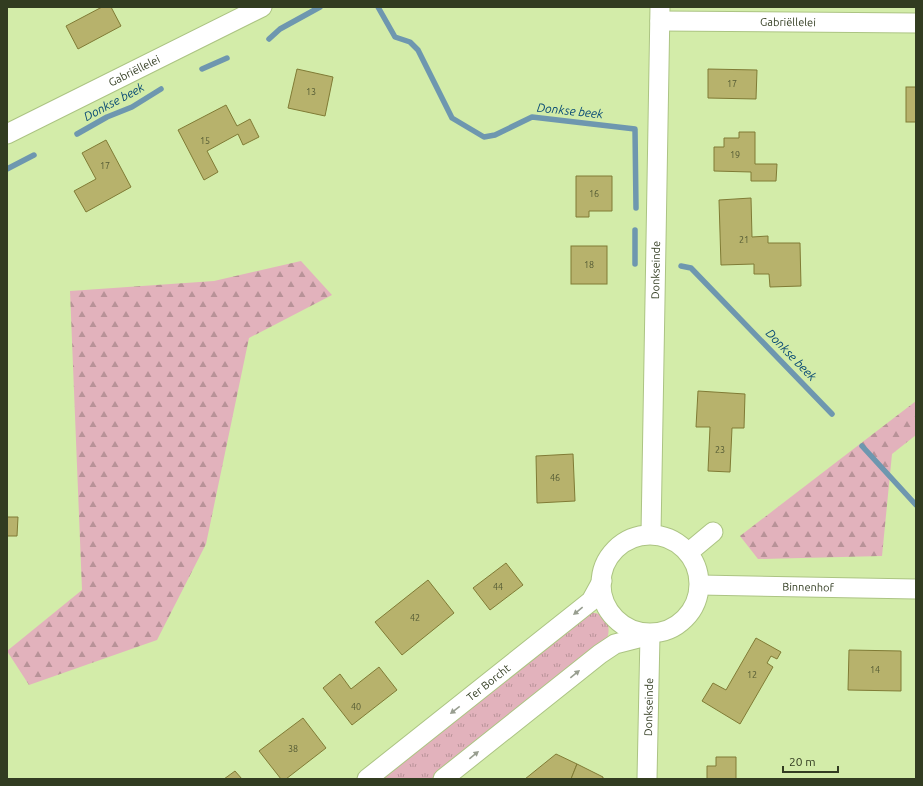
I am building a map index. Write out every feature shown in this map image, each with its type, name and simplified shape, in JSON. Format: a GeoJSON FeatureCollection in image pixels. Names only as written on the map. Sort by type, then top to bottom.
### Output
{"type":"FeatureCollection","features":[{"type":"Feature","properties":{"kind":"street","name":"Gabriëllelei"},"geometry":{"type":"LineString","coordinates":[[7,134],[262,7]]}},
{"type":"Feature","properties":{"kind":"street","name":"Gabriëllelei"},"geometry":{"type":"LineString","coordinates":[[660,14],[916,23]]}},
{"type":"Feature","properties":{"kind":"street","name":"Donkseinde"},"geometry":{"type":"LineString","coordinates":[[651,534],[660,14]]}},
{"type":"Feature","properties":{"kind":"street"},"geometry":{"type":"LineString","coordinates":[[689,552],[713,532]]}},
{"type":"Feature","properties":{"kind":"street"},"geometry":{"type":"LineString","coordinates":[[443,779],[600,654],[615,644],[659,633],[680,623],[694,606],[700,586],[699,573],[689,552],[679,542],[667,537],[651,534],[629,539],[618,547],[608,562],[602,581],[602,600],[610,612],[627,628],[635,632],[650,635]]}},
{"type":"Feature","properties":{"kind":"street","name":"Ter Borcht"},"geometry":{"type":"LineString","coordinates":[[367,779],[591,601],[602,581]]}},
{"type":"Feature","properties":{"kind":"street","name":"Binnenhof"},"geometry":{"type":"LineString","coordinates":[[700,586],[916,589]]}},
{"type":"Feature","properties":{"kind":"street","name":"Donkseinde"},"geometry":{"type":"LineString","coordinates":[[647,779],[650,635]]}},
{"type":"Feature","properties":{"kind":"green space"},"geometry":{"type":"Polygon","coordinates":[[[301,261],[332,295],[249,338],[206,544],[157,640],[29,685],[7,651],[82,590],[70,291],[214,281],[301,261]]]}},
{"type":"Feature","properties":{"kind":"green space"},"geometry":{"type":"Polygon","coordinates":[[[916,401],[916,435],[892,454],[882,556],[758,559],[740,536],[916,401]]]}},
{"type":"Feature","properties":{"kind":"green space"},"geometry":{"type":"Polygon","coordinates":[[[588,613],[599,614],[606,620],[609,628],[607,639],[431,779],[377,779],[588,613]]]}},
{"type":"Feature","properties":{"kind":"building"},"geometry":{"type":"Polygon","coordinates":[[[102,7],[111,7],[121,26],[78,49],[66,26],[102,7]]]}},
{"type":"Feature","properties":{"kind":"building"},"geometry":{"type":"Polygon","coordinates":[[[297,69],[333,77],[325,116],[288,108],[297,69]]]}},
{"type":"Feature","properties":{"kind":"building"},"geometry":{"type":"Polygon","coordinates":[[[708,69],[757,70],[756,99],[708,98],[708,69]]]}},
{"type":"Feature","properties":{"kind":"building"},"geometry":{"type":"Polygon","coordinates":[[[906,87],[916,87],[916,122],[906,122],[906,87]]]}},
{"type":"Feature","properties":{"kind":"building"},"geometry":{"type":"Polygon","coordinates":[[[226,105],[237,126],[250,119],[259,137],[243,145],[238,134],[207,151],[218,172],[204,180],[178,130],[226,105]]]}},
{"type":"Feature","properties":{"kind":"building"},"geometry":{"type":"Polygon","coordinates":[[[739,132],[755,132],[755,164],[777,164],[776,181],[751,181],[751,172],[714,171],[714,147],[724,147],[724,138],[739,138],[739,132]]]}},
{"type":"Feature","properties":{"kind":"building"},"geometry":{"type":"Polygon","coordinates":[[[106,140],[131,187],[86,212],[74,191],[96,179],[82,153],[106,140]]]}},
{"type":"Feature","properties":{"kind":"building"},"geometry":{"type":"Polygon","coordinates":[[[576,176],[612,176],[612,211],[589,211],[589,217],[576,217],[576,176]]]}},
{"type":"Feature","properties":{"kind":"building"},"geometry":{"type":"Polygon","coordinates":[[[751,198],[752,237],[768,236],[768,243],[800,243],[801,286],[770,287],[769,274],[754,274],[754,264],[721,265],[719,200],[751,198]]]}},
{"type":"Feature","properties":{"kind":"building"},"geometry":{"type":"Polygon","coordinates":[[[571,246],[607,246],[607,284],[571,284],[571,246]]]}},
{"type":"Feature","properties":{"kind":"building"},"geometry":{"type":"Polygon","coordinates":[[[698,391],[745,394],[744,428],[732,428],[730,472],[708,471],[710,427],[696,427],[698,391]]]}},
{"type":"Feature","properties":{"kind":"building"},"geometry":{"type":"Polygon","coordinates":[[[573,454],[575,501],[537,503],[536,456],[573,454]]]}},
{"type":"Feature","properties":{"kind":"building"},"geometry":{"type":"Polygon","coordinates":[[[7,517],[18,517],[17,536],[7,536],[7,517]]]}},
{"type":"Feature","properties":{"kind":"building"},"geometry":{"type":"Polygon","coordinates":[[[506,563],[523,585],[490,610],[473,588],[506,563]]]}},
{"type":"Feature","properties":{"kind":"building"},"geometry":{"type":"Polygon","coordinates":[[[428,580],[454,613],[402,655],[375,622],[428,580]]]}},
{"type":"Feature","properties":{"kind":"building"},"geometry":{"type":"Polygon","coordinates":[[[756,638],[781,652],[777,659],[771,656],[767,663],[773,667],[740,724],[702,701],[713,683],[726,690],[756,638]]]}},
{"type":"Feature","properties":{"kind":"building"},"geometry":{"type":"Polygon","coordinates":[[[849,650],[901,651],[901,691],[848,690],[849,650]]]}},
{"type":"Feature","properties":{"kind":"building"},"geometry":{"type":"Polygon","coordinates":[[[379,667],[397,690],[352,725],[323,688],[340,674],[351,689],[379,667]]]}},
{"type":"Feature","properties":{"kind":"building"},"geometry":{"type":"Polygon","coordinates":[[[303,718],[326,748],[286,779],[281,779],[259,751],[303,718]]]}},
{"type":"Feature","properties":{"kind":"building"},"geometry":{"type":"Polygon","coordinates":[[[556,754],[577,764],[571,779],[525,779],[556,754]]]}},
{"type":"Feature","properties":{"kind":"building"},"geometry":{"type":"Polygon","coordinates":[[[716,757],[736,757],[736,779],[707,779],[707,766],[716,766],[716,757]]]}},
{"type":"Feature","properties":{"kind":"building"},"geometry":{"type":"Polygon","coordinates":[[[577,764],[603,777],[603,779],[571,779],[577,764]]]}},
{"type":"Feature","properties":{"kind":"building"},"geometry":{"type":"Polygon","coordinates":[[[235,771],[242,779],[224,779],[235,771]]]}},
{"type":"Feature","properties":{"kind":"waterway","name":"Donkse beek"},"geometry":{"type":"LineString","coordinates":[[269,39],[280,29],[320,7]]}},
{"type":"Feature","properties":{"kind":"waterway","name":"Donkse beek"},"geometry":{"type":"LineString","coordinates":[[378,7],[395,37],[410,42],[418,50],[452,118],[484,137],[495,135],[532,117],[635,129],[636,208]]}},
{"type":"Feature","properties":{"kind":"waterway","name":"Donkse beek"},"geometry":{"type":"LineString","coordinates":[[202,69],[227,58]]}},
{"type":"Feature","properties":{"kind":"waterway","name":"Donkse beek"},"geometry":{"type":"LineString","coordinates":[[77,134],[107,117],[132,107],[161,89]]}},
{"type":"Feature","properties":{"kind":"waterway","name":"Donkse beek"},"geometry":{"type":"LineString","coordinates":[[7,169],[34,155]]}},
{"type":"Feature","properties":{"kind":"waterway","name":"Donkse beek"},"geometry":{"type":"LineString","coordinates":[[635,230],[635,264]]}},
{"type":"Feature","properties":{"kind":"waterway","name":"Donkse beek"},"geometry":{"type":"LineString","coordinates":[[681,266],[691,268],[832,414]]}},
{"type":"Feature","properties":{"kind":"waterway","name":"Donkse beek"},"geometry":{"type":"LineString","coordinates":[[862,446],[916,505]]}}]}
